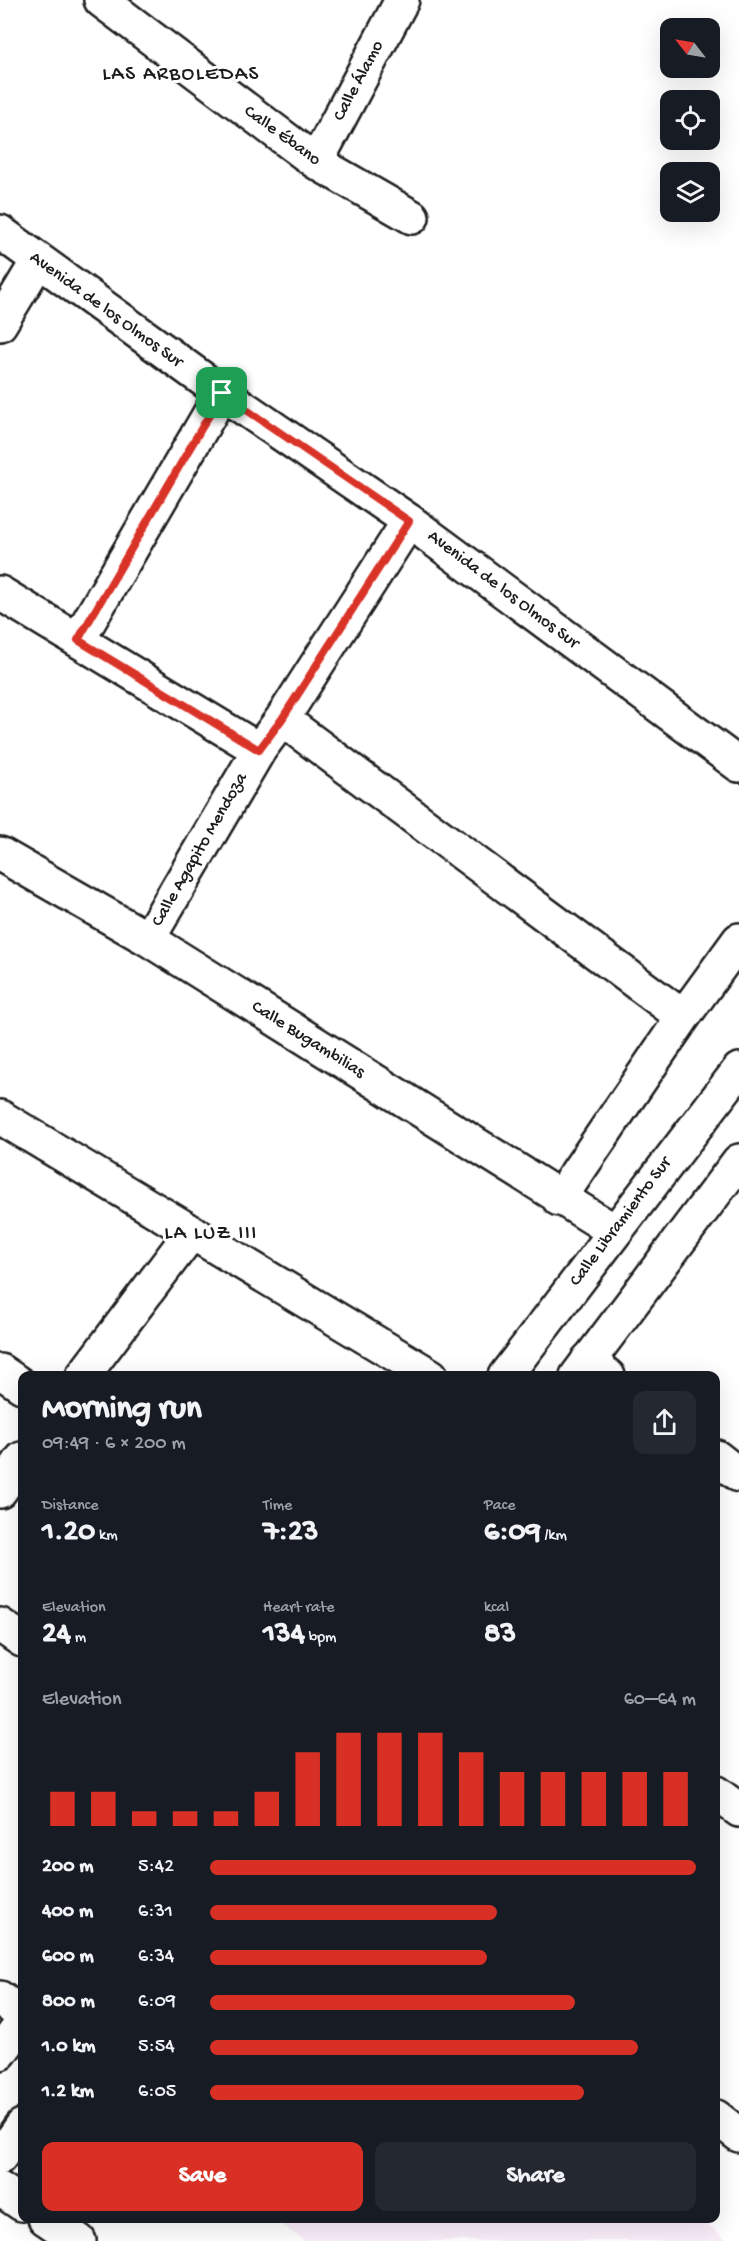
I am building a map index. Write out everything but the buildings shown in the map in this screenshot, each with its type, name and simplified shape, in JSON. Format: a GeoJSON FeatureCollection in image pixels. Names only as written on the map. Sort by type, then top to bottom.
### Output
{"type":"FeatureCollection","features":[{"type":"Feature","properties":{"kind":"street","name":"Calle Álamo"},"geometry":{"type":"LineString","coordinates":[[316,162],[402,0]]}},
{"type":"Feature","properties":{"kind":"street","name":"Calle Ébano"},"geometry":{"type":"LineString","coordinates":[[110,3],[316,162],[412,217]]}},
{"type":"Feature","properties":{"kind":"street","name":"Avenida de los Olmos Sur"},"geometry":{"type":"LineString","coordinates":[[0,232],[222,393],[409,521],[739,765]]}},
{"type":"Feature","properties":{"kind":"street"},"geometry":{"type":"LineString","coordinates":[[0,324],[38,261]]}},
{"type":"Feature","properties":{"kind":"street"},"geometry":{"type":"LineString","coordinates":[[78,640],[222,393]]}},
{"type":"Feature","properties":{"kind":"street","name":"Calle Agapito Mendoza"},"geometry":{"type":"LineString","coordinates":[[148,939],[259,750],[282,719],[409,521]]}},
{"type":"Feature","properties":{"kind":"street"},"geometry":{"type":"LineString","coordinates":[[0,593],[259,750]]}},
{"type":"Feature","properties":{"kind":"street"},"geometry":{"type":"LineString","coordinates":[[282,719],[683,1017]]}},
{"type":"Feature","properties":{"kind":"street","name":"Calle Bugambilias"},"geometry":{"type":"LineString","coordinates":[[0,854],[148,939],[559,1199],[614,1231]]}},
{"type":"Feature","properties":{"kind":"street"},"geometry":{"type":"LineString","coordinates":[[559,1199],[683,1017],[739,940]]}},
{"type":"Feature","properties":{"kind":"street","name":"Calle Libramiento Sur"},"geometry":{"type":"LineString","coordinates":[[509,1371],[739,1070]]}},
{"type":"Feature","properties":{"kind":"street"},"geometry":{"type":"LineString","coordinates":[[0,1117],[423,1371]]}},
{"type":"Feature","properties":{"kind":"street"},"geometry":{"type":"LineString","coordinates":[[591,1370],[739,1161]]}},
{"type":"Feature","properties":{"kind":"street"},"geometry":{"type":"LineString","coordinates":[[87,1371],[191,1233]]}},
{"type":"Feature","properties":{"kind":"street"},"geometry":{"type":"LineString","coordinates":[[0,1371],[18,1383]]}},
{"type":"Feature","properties":{"kind":"street"},"geometry":{"type":"LineString","coordinates":[[720,1460],[739,1474]]}},
{"type":"Feature","properties":{"kind":"street"},"geometry":{"type":"LineString","coordinates":[[0,1491],[18,1465]]}},
{"type":"Feature","properties":{"kind":"street"},"geometry":{"type":"LineString","coordinates":[[0,1625],[18,1637]]}},
{"type":"Feature","properties":{"kind":"street"},"geometry":{"type":"LineString","coordinates":[[720,1796],[739,1810]]}},
{"type":"Feature","properties":{"kind":"street"},"geometry":{"type":"LineString","coordinates":[[0,1998],[18,2012]]}},
{"type":"Feature","properties":{"kind":"street"},"geometry":{"type":"LineString","coordinates":[[0,2053],[18,2028]]}},
{"type":"Feature","properties":{"kind":"street"},"geometry":{"type":"LineString","coordinates":[[720,2120],[739,2135]]}},
{"type":"Feature","properties":{"kind":"street"},"geometry":{"type":"LineString","coordinates":[[0,2157],[18,2132]]}},
{"type":"Feature","properties":{"kind":"street"},"geometry":{"type":"LineString","coordinates":[[0,2189],[18,2201]]}},
{"type":"Feature","properties":{"kind":"street"},"geometry":{"type":"LineString","coordinates":[[52,2223],[79,2241]]}},
{"type":"Feature","properties":{"kind":"shaded area"},"geometry":{"type":"Polygon","coordinates":[[[279,2223],[705,2223],[729,2241],[305,2241],[279,2223]]]}},
{"type":"Feature","properties":{"kind":"district","name":"LAS ARBOLEDAS"},"geometry":{"type":"Point","coordinates":[181,75]}},
{"type":"Feature","properties":{"kind":"district","name":"LA LUZ III"},"geometry":{"type":"Point","coordinates":[211,1234]}},
{"type":"Feature","properties":{"kind":"route"},"geometry":{"type":"LineString","coordinates":[[222,393],[409,521],[282,719],[259,750],[78,640],[222,393]]}}]}
